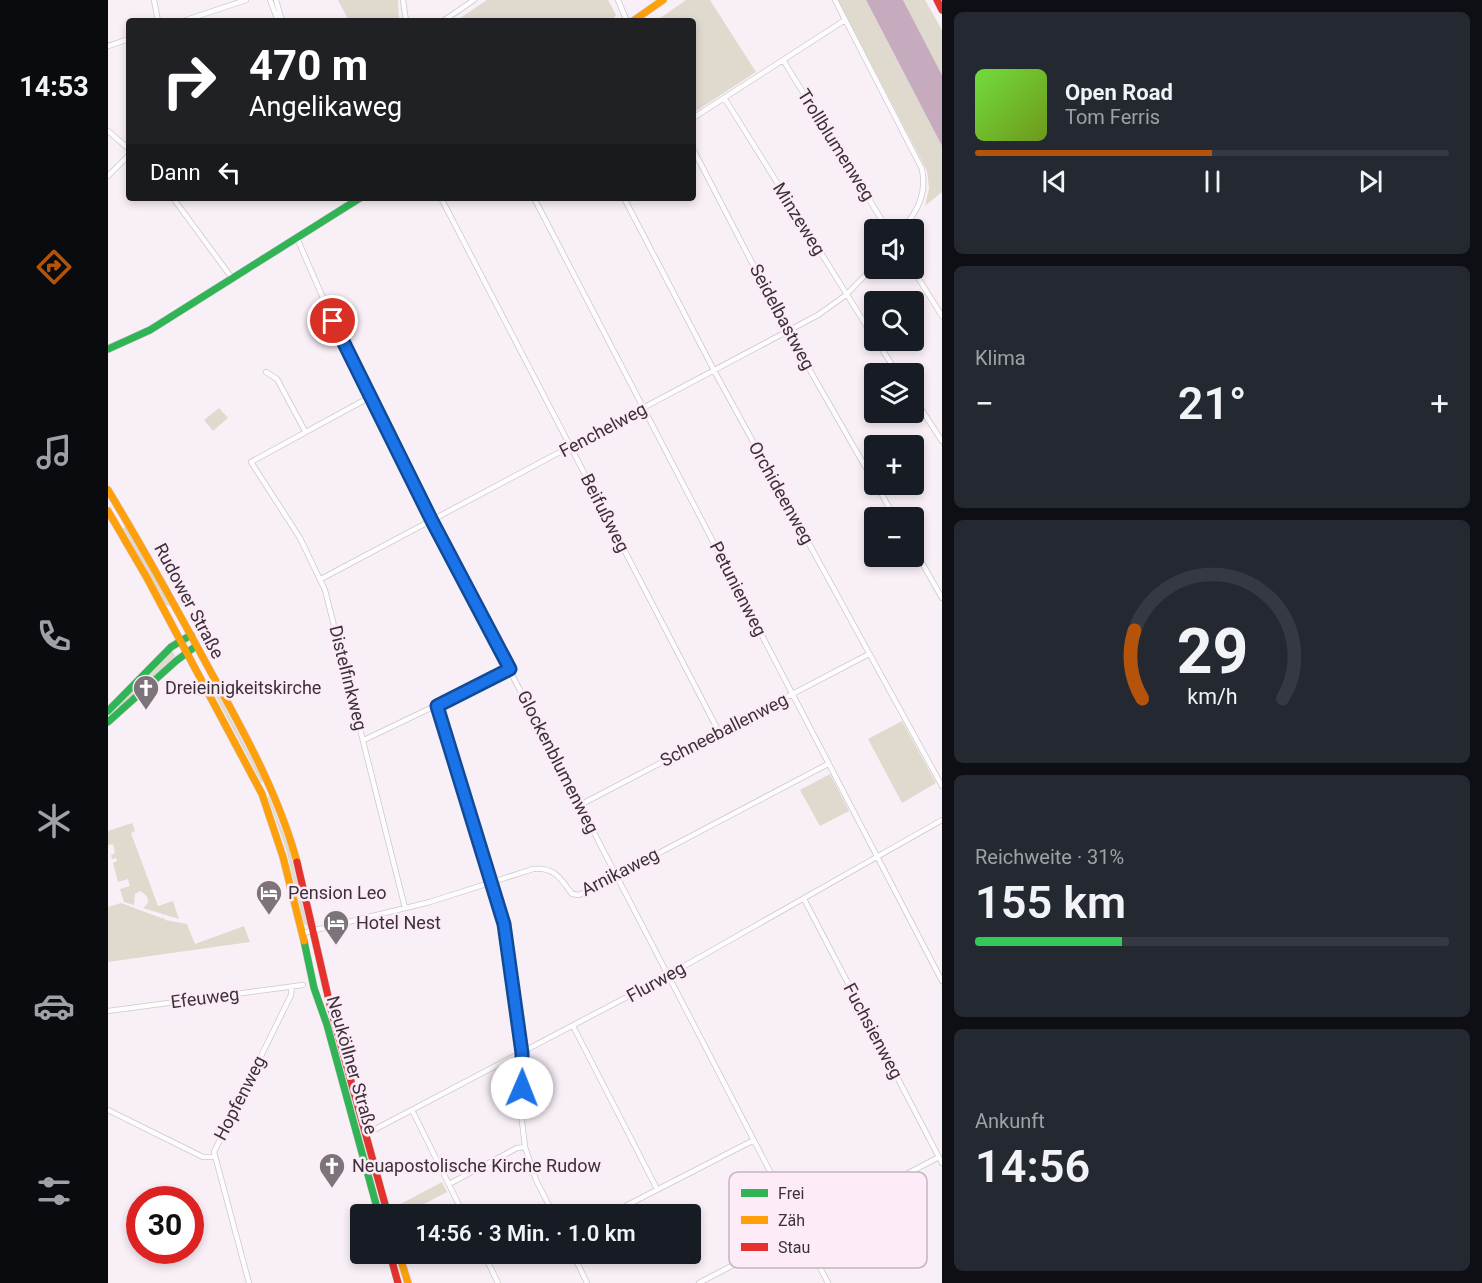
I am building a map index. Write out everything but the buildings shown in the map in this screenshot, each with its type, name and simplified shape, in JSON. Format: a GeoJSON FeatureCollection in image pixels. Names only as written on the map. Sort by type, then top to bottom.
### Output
{"type":"FeatureCollection","features":[{"type":"Feature","properties":{"kind":"main road"},"geometry":{"type":"LineString","coordinates":[[637,18],[663,0]]}},
{"type":"Feature","properties":{"kind":"main road"},"geometry":{"type":"LineString","coordinates":[[937,0],[942,10]]}},
{"type":"Feature","properties":{"kind":"main road"},"geometry":{"type":"LineString","coordinates":[[108,349],[150,330],[355,201]]}},
{"type":"Feature","properties":{"kind":"main road","name":"Rudower Straße"},"geometry":{"type":"LineString","coordinates":[[108,490],[176,607],[272,790],[288,828],[314,930]]}},
{"type":"Feature","properties":{"kind":"main road"},"geometry":{"type":"LineString","coordinates":[[110,514],[122,511]]}},
{"type":"Feature","properties":{"kind":"main road","name":"Rudower Straße"},"geometry":{"type":"LineString","coordinates":[[110,514],[181,640],[262,794],[282,848],[300,921]]}},
{"type":"Feature","properties":{"kind":"main road"},"geometry":{"type":"LineString","coordinates":[[165,612],[176,607]]}},
{"type":"Feature","properties":{"kind":"main road"},"geometry":{"type":"LineString","coordinates":[[109,715],[171,647],[191,635]]}},
{"type":"Feature","properties":{"kind":"main road"},"geometry":{"type":"LineString","coordinates":[[109,715],[196,645]]}},
{"type":"Feature","properties":{"kind":"main road"},"geometry":{"type":"LineString","coordinates":[[208,693],[219,687]]}},
{"type":"Feature","properties":{"kind":"main road"},"geometry":{"type":"LineString","coordinates":[[262,794],[272,790]]}},
{"type":"Feature","properties":{"kind":"main road","name":"Neuköllner Straße"},"geometry":{"type":"LineString","coordinates":[[300,921],[319,1008],[327,1025],[376,1204]]}},
{"type":"Feature","properties":{"kind":"main road","name":"Neuköllner Straße"},"geometry":{"type":"LineString","coordinates":[[314,930],[324,981],[385,1204]]}},
{"type":"Feature","properties":{"kind":"main road"},"geometry":{"type":"LineString","coordinates":[[357,1137],[366,1134]]}},
{"type":"Feature","properties":{"kind":"main road"},"geometry":{"type":"LineString","coordinates":[[393,1264],[398,1283]]}},
{"type":"Feature","properties":{"kind":"main road"},"geometry":{"type":"LineString","coordinates":[[402,1264],[408,1283]]}},
{"type":"Feature","properties":{"kind":"street"},"geometry":{"type":"LineString","coordinates":[[154,0],[157,18]]}},
{"type":"Feature","properties":{"kind":"street"},"geometry":{"type":"LineString","coordinates":[[192,18],[246,0]]}},
{"type":"Feature","properties":{"kind":"street"},"geometry":{"type":"LineString","coordinates":[[270,0],[279,18]]}},
{"type":"Feature","properties":{"kind":"street"},"geometry":{"type":"LineString","coordinates":[[276,0],[279,18]]}},
{"type":"Feature","properties":{"kind":"street"},"geometry":{"type":"LineString","coordinates":[[403,0],[405,18]]}},
{"type":"Feature","properties":{"kind":"street"},"geometry":{"type":"LineString","coordinates":[[447,18],[474,0]]}},
{"type":"Feature","properties":{"kind":"street"},"geometry":{"type":"LineString","coordinates":[[618,0],[626,18]]}},
{"type":"Feature","properties":{"kind":"street"},"geometry":{"type":"LineString","coordinates":[[835,0],[922,168],[923,196],[911,219]]}},
{"type":"Feature","properties":{"kind":"street"},"geometry":{"type":"LineString","coordinates":[[696,116],[846,20]]}},
{"type":"Feature","properties":{"kind":"street"},"geometry":{"type":"LineString","coordinates":[[108,46],[126,40]]}},
{"type":"Feature","properties":{"kind":"street","name":"Trollblumenweg"},"geometry":{"type":"LineString","coordinates":[[783,60],[881,219]]}},
{"type":"Feature","properties":{"kind":"street","name":"Minzeweg"},"geometry":{"type":"LineString","coordinates":[[725,99],[864,322]]}},
{"type":"Feature","properties":{"kind":"street"},"geometry":{"type":"LineString","coordinates":[[108,131],[126,146]]}},
{"type":"Feature","properties":{"kind":"street","name":"Seidelbastweg"},"geometry":{"type":"LineString","coordinates":[[696,155],[788,332],[864,464]]}},
{"type":"Feature","properties":{"kind":"street"},"geometry":{"type":"LineString","coordinates":[[108,176],[126,158]]}},
{"type":"Feature","properties":{"kind":"street"},"geometry":{"type":"LineString","coordinates":[[175,201],[232,278]]}},
{"type":"Feature","properties":{"kind":"street","name":"Beifußweg"},"geometry":{"type":"LineString","coordinates":[[443,201],[719,732]]}},
{"type":"Feature","properties":{"kind":"street","name":"Petunienweg"},"geometry":{"type":"LineString","coordinates":[[538,201],[942,981]]}},
{"type":"Feature","properties":{"kind":"street","name":"Orchideenweg"},"geometry":{"type":"LineString","coordinates":[[626,201],[715,371],[942,786]]}},
{"type":"Feature","properties":{"kind":"street","name":"Glockenblumenweg"},"geometry":{"type":"LineString","coordinates":[[297,238],[333,321],[432,521],[770,1172]]}},
{"type":"Feature","properties":{"kind":"street","name":"Fenchelweg"},"geometry":{"type":"LineString","coordinates":[[321,579],[788,332],[818,315],[846,295],[864,276]]}},
{"type":"Feature","properties":{"kind":"street"},"geometry":{"type":"LineString","coordinates":[[919,279],[942,316]]}},
{"type":"Feature","properties":{"kind":"street"},"geometry":{"type":"LineString","coordinates":[[266,372],[277,379],[305,431],[370,397]]}},
{"type":"Feature","properties":{"kind":"street"},"geometry":{"type":"LineString","coordinates":[[924,413],[942,441]]}},
{"type":"Feature","properties":{"kind":"street","name":"Distelfinkweg"},"geometry":{"type":"LineString","coordinates":[[305,431],[252,461],[251,464],[300,538],[329,600],[405,908]]}},
{"type":"Feature","properties":{"kind":"street"},"geometry":{"type":"LineString","coordinates":[[924,566],[942,598]]}},
{"type":"Feature","properties":{"kind":"street","name":"Schneeballenweg"},"geometry":{"type":"LineString","coordinates":[[580,805],[869,654]]}},
{"type":"Feature","properties":{"kind":"street"},"geometry":{"type":"LineString","coordinates":[[364,741],[510,669]]}},
{"type":"Feature","properties":{"kind":"street"},"geometry":{"type":"LineString","coordinates":[[437,706],[504,924],[522,1053],[521,1113],[525,1147],[536,1180],[548,1204]]}},
{"type":"Feature","properties":{"kind":"street","name":"Arnikaweg"},"geometry":{"type":"LineString","coordinates":[[303,933],[405,908],[526,871],[544,869],[560,876],[572,894],[577,896],[828,764]]}},
{"type":"Feature","properties":{"kind":"street","name":"Flurweg"},"geometry":{"type":"LineString","coordinates":[[366,1134],[669,975],[942,820]]}},
{"type":"Feature","properties":{"kind":"street","name":"Fuchsienweg"},"geometry":{"type":"LineString","coordinates":[[804,898],[942,1163]]}},
{"type":"Feature","properties":{"kind":"street"},"geometry":{"type":"LineString","coordinates":[[313,983],[324,981]]}},
{"type":"Feature","properties":{"kind":"street","name":"Efeuweg"},"geometry":{"type":"LineString","coordinates":[[108,1011],[303,985]]}},
{"type":"Feature","properties":{"kind":"street","name":"Hopfenweg"},"geometry":{"type":"LineString","coordinates":[[249,1283],[214,1157],[216,1144],[291,996],[292,987]]}},
{"type":"Feature","properties":{"kind":"street"},"geometry":{"type":"LineString","coordinates":[[573,1026],[657,1189]]}},
{"type":"Feature","properties":{"kind":"street"},"geometry":{"type":"LineString","coordinates":[[108,1110],[203,1157],[214,1157]]}},
{"type":"Feature","properties":{"kind":"street"},"geometry":{"type":"LineString","coordinates":[[412,1110],[459,1204]]}},
{"type":"Feature","properties":{"kind":"street"},"geometry":{"type":"LineString","coordinates":[[629,1204],[753,1140]]}},
{"type":"Feature","properties":{"kind":"street"},"geometry":{"type":"LineString","coordinates":[[449,1184],[517,1148],[525,1147]]}},
{"type":"Feature","properties":{"kind":"street"},"geometry":{"type":"LineString","coordinates":[[911,1172],[939,1157]]}},
{"type":"Feature","properties":{"kind":"street"},"geometry":{"type":"LineString","coordinates":[[489,1264],[498,1283]]}},
{"type":"Feature","properties":{"kind":"street"},"geometry":{"type":"LineString","coordinates":[[578,1264],[587,1283]]}},
{"type":"Feature","properties":{"kind":"street"},"geometry":{"type":"LineString","coordinates":[[699,1283],[730,1268]]}},
{"type":"Feature","properties":{"kind":"street","name":"Glockenblumenweg"},"geometry":{"type":"LineString","coordinates":[[820,1268],[828,1283]]}},
{"type":"Feature","properties":{"kind":"shaded area"},"geometry":{"type":"Polygon","coordinates":[[[338,0],[398,0],[399,18],[347,18],[338,0]]]}},
{"type":"Feature","properties":{"kind":"shaded area"},"geometry":{"type":"Polygon","coordinates":[[[487,0],[608,0],[616,15],[614,18],[460,18],[487,0]]]}},
{"type":"Feature","properties":{"kind":"shaded area"},"geometry":{"type":"Polygon","coordinates":[[[686,0],[710,0],[756,72],[696,111],[696,18],[660,18],[686,0]]]}},
{"type":"Feature","properties":{"kind":"shaded area"},"geometry":{"type":"Polygon","coordinates":[[[838,0],[866,0],[942,146],[942,192],[925,206],[929,188],[927,171],[838,0]]]}},
{"type":"Feature","properties":{"kind":"shaded area"},"geometry":{"type":"Polygon","coordinates":[[[866,0],[903,0],[942,75],[942,146],[866,0]]]}},
{"type":"Feature","properties":{"kind":"shaded area"},"geometry":{"type":"Polygon","coordinates":[[[903,0],[925,0],[942,30],[942,75],[903,0]]]}},
{"type":"Feature","properties":{"kind":"shaded area"},"geometry":{"type":"Polygon","coordinates":[[[219,408],[228,418],[213,431],[204,420],[219,408]]]}},
{"type":"Feature","properties":{"kind":"shaded area"},"geometry":{"type":"Polygon","coordinates":[[[127,526],[170,606],[166,605],[123,528],[127,526]]]}},
{"type":"Feature","properties":{"kind":"shaded area"},"geometry":{"type":"Polygon","coordinates":[[[172,650],[175,656],[119,708],[117,706],[172,650]]]}},
{"type":"Feature","properties":{"kind":"shaded area"},"geometry":{"type":"Polygon","coordinates":[[[216,693],[219,696],[264,782],[261,782],[216,693]]]}},
{"type":"Feature","properties":{"kind":"shaded area"},"geometry":{"type":"Polygon","coordinates":[[[902,721],[936,783],[902,803],[868,739],[902,721]]]}},
{"type":"Feature","properties":{"kind":"shaded area"},"geometry":{"type":"Polygon","coordinates":[[[830,774],[849,811],[820,826],[800,790],[830,774]]]}},
{"type":"Feature","properties":{"kind":"shaded area"},"geometry":{"type":"Polygon","coordinates":[[[269,796],[289,848],[308,927],[304,924],[286,849],[269,796]]]}},
{"type":"Feature","properties":{"kind":"shaded area"},"geometry":{"type":"Polygon","coordinates":[[[132,823],[135,831],[131,833],[158,906],[173,901],[179,919],[143,908],[148,900],[146,895],[140,891],[135,894],[134,905],[124,902],[120,889],[130,886],[128,879],[118,882],[113,863],[117,861],[116,858],[112,859],[111,855],[115,853],[113,844],[108,845],[108,831],[132,823]]]}},
{"type":"Feature","properties":{"kind":"shaded area"},"geometry":{"type":"Polygon","coordinates":[[[121,903],[165,920],[187,924],[195,944],[244,926],[250,942],[108,962],[108,907],[121,903]]]}},
{"type":"Feature","properties":{"kind":"shaded area"},"geometry":{"type":"Polygon","coordinates":[[[442,1182],[447,1192],[424,1204],[401,1204],[442,1182]]]}},
{"type":"Feature","properties":{"kind":"traffic: fast"},"geometry":{"type":"LineString","coordinates":[[108,349],[150,330],[355,201]]}},
{"type":"Feature","properties":{"kind":"traffic: fast"},"geometry":{"type":"LineString","coordinates":[[108,711],[171,647],[191,635]]}},
{"type":"Feature","properties":{"kind":"traffic: fast"},"geometry":{"type":"LineString","coordinates":[[108,722],[196,646]]}},
{"type":"Feature","properties":{"kind":"traffic: fast"},"geometry":{"type":"LineString","coordinates":[[304,941],[314,988],[327,1025],[376,1204]]}},
{"type":"Feature","properties":{"kind":"traffic: slow"},"geometry":{"type":"LineString","coordinates":[[637,18],[663,0]]}},
{"type":"Feature","properties":{"kind":"traffic: slow"},"geometry":{"type":"LineString","coordinates":[[108,490],[162,582],[249,744],[281,814],[297,862]]}},
{"type":"Feature","properties":{"kind":"traffic: slow"},"geometry":{"type":"LineString","coordinates":[[108,511],[147,578],[262,794],[283,857],[304,941]]}},
{"type":"Feature","properties":{"kind":"traffic: slow"},"geometry":{"type":"LineString","coordinates":[[402,1264],[408,1283]]}},
{"type":"Feature","properties":{"kind":"traffic: jam"},"geometry":{"type":"LineString","coordinates":[[937,0],[942,10]]}},
{"type":"Feature","properties":{"kind":"traffic: jam"},"geometry":{"type":"LineString","coordinates":[[297,862],[331,1009],[385,1204]]}},
{"type":"Feature","properties":{"kind":"traffic: jam"},"geometry":{"type":"LineString","coordinates":[[393,1264],[398,1283]]}},
{"type":"Feature","properties":{"kind":"place","name":"Dreieinigkeitskirche"},"geometry":{"type":"Point","coordinates":[146,711]}},
{"type":"Feature","properties":{"kind":"place","name":"Pension Leo"},"geometry":{"type":"Point","coordinates":[269,916]}},
{"type":"Feature","properties":{"kind":"place","name":"Hotel Nest"},"geometry":{"type":"Point","coordinates":[336,946]}},
{"type":"Feature","properties":{"kind":"place","name":"Neuapostolische Kirche Rudow"},"geometry":{"type":"Point","coordinates":[332,1189]}},
{"type":"Feature","properties":{"kind":"route"},"geometry":{"type":"LineString","coordinates":[[333,321],[432,521],[510,669],[437,706],[504,924],[522,1053],[522,1088]]}}]}
